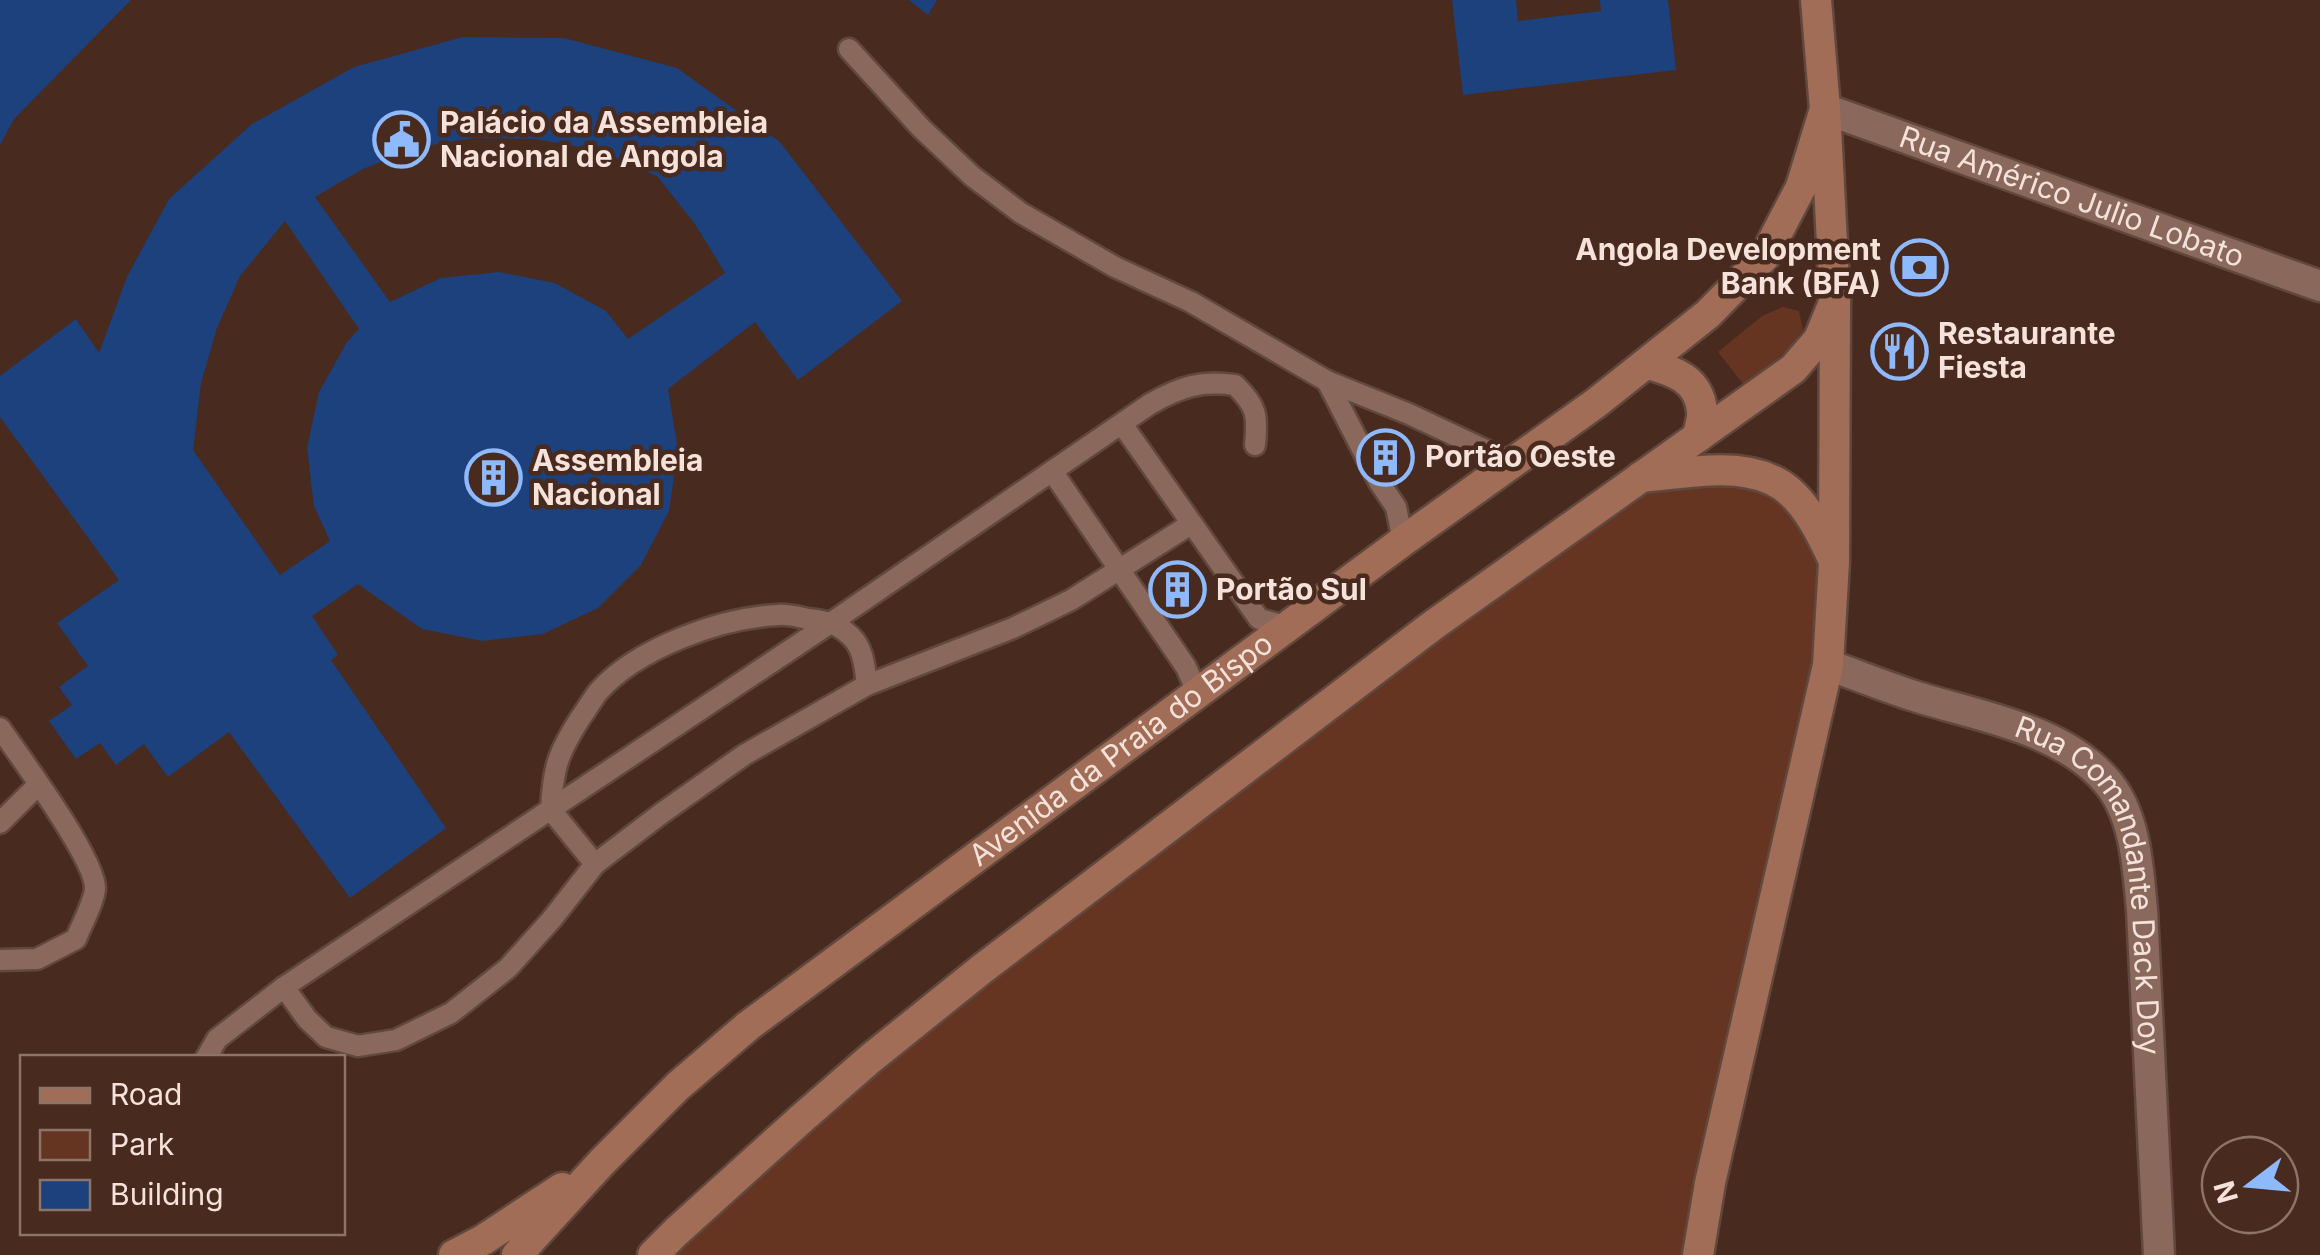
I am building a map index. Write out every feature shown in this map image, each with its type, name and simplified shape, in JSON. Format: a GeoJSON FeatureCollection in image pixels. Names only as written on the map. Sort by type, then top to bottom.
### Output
{"type":"FeatureCollection","features":[{"type":"Feature","properties":{"kind":"street"},"geometry":{"type":"LineString","coordinates":[[1698,1255],[1710,1182],[1828,665],[1834,562],[1835,300],[1816,0]]}},
{"type":"Feature","properties":{"kind":"street","name":"Rua Américo Julio Lobato"},"geometry":{"type":"LineString","coordinates":[[1825,109],[2320,286]]}},
{"type":"Feature","properties":{"kind":"street","name":"Avenida da Praia do Bispo"},"geometry":{"type":"LineString","coordinates":[[516,1255],[678,1086],[748,1026],[1402,541],[1648,364],[1708,314],[1765,256],[1801,187],[1825,109]]}},
{"type":"Feature","properties":{"kind":"street"},"geometry":{"type":"LineString","coordinates":[[653,1255],[814,1108],[968,980],[1432,626],[1794,370],[1819,339],[1835,300]]}},
{"type":"Feature","properties":{"kind":"street"},"geometry":{"type":"LineString","coordinates":[[1648,364],[1677,372],[1694,388],[1702,411],[1698,437]]}},
{"type":"Feature","properties":{"kind":"street"},"geometry":{"type":"LineString","coordinates":[[1639,477],[1719,470],[1773,480],[1803,506],[1834,562]]}},
{"type":"Feature","properties":{"kind":"street","name":"Rua Comandante Dack Doy"},"geometry":{"type":"LineString","coordinates":[[1828,665],[2031,731],[2080,757],[2110,786],[2125,816],[2137,859],[2159,1255]]}},
{"type":"Feature","properties":{"kind":"street"},"geometry":{"type":"LineString","coordinates":[[454,1255],[602,1162]]}},
{"type":"Feature","properties":{"kind":"lane"},"geometry":{"type":"LineString","coordinates":[[849,48],[921,128],[972,176],[1021,213],[1116,267],[1191,302],[1327,382],[1511,462]]}},
{"type":"Feature","properties":{"kind":"lane"},"geometry":{"type":"LineString","coordinates":[[1327,382],[1396,507],[1402,541]]}},
{"type":"Feature","properties":{"kind":"lane"},"geometry":{"type":"LineString","coordinates":[[208,1055],[218,1039],[284,987],[832,622],[1150,404],[1205,383],[1236,386],[1252,403],[1258,421],[1256,445]]}},
{"type":"Feature","properties":{"kind":"lane"},"geometry":{"type":"LineString","coordinates":[[1122,424],[1260,619],[1289,627]]}},
{"type":"Feature","properties":{"kind":"lane"},"geometry":{"type":"LineString","coordinates":[[1052,472],[1186,667],[1198,694]]}},
{"type":"Feature","properties":{"kind":"lane"},"geometry":{"type":"LineString","coordinates":[[284,987],[307,1020],[326,1037],[358,1046],[396,1040],[451,1012],[508,968],[595,864],[744,755],[867,685],[1012,628],[1070,600],[1190,524]]}},
{"type":"Feature","properties":{"kind":"lane"},"geometry":{"type":"LineString","coordinates":[[595,864],[551,810],[552,777],[568,737],[598,692],[629,664],[675,640],[717,626],[780,614],[832,622],[854,640],[862,656],[867,685]]}},
{"type":"Feature","properties":{"kind":"lane"},"geometry":{"type":"LineString","coordinates":[[0,728],[88,864],[96,889],[76,939],[37,959],[0,960]]}},
{"type":"Feature","properties":{"kind":"lane"},"geometry":{"type":"LineString","coordinates":[[0,824],[38,784]]}},
{"type":"Feature","properties":{"kind":"green space"},"geometry":{"type":"Polygon","coordinates":[[[1783,307],[1799,311],[1803,330],[1789,349],[1744,385],[1718,352],[1762,316],[1783,307]]]}},
{"type":"Feature","properties":{"kind":"green space"},"geometry":{"type":"Polygon","coordinates":[[[1639,477],[1773,480],[1834,562],[1698,1255],[653,1255],[800,1120],[1639,477]]]}},
{"type":"Feature","properties":{"kind":"building"},"geometry":{"type":"Polygon","coordinates":[[[0,0],[131,0],[14,119],[0,145],[0,0]]]}},
{"type":"Feature","properties":{"kind":"building"},"geometry":{"type":"Polygon","coordinates":[[[909,0],[937,0],[928,15],[909,0]]]}},
{"type":"Feature","properties":{"kind":"building"},"geometry":{"type":"Polygon","coordinates":[[[1452,0],[1516,0],[1518,21],[1601,11],[1600,0],[1668,0],[1676,70],[1463,95],[1452,0]]]}},
{"type":"Feature","properties":{"kind":"building","name":"Assembleia Nacional"},"geometry":{"type":"Polygon","coordinates":[[[463,37],[564,38],[677,68],[780,142],[902,301],[798,380],[755,322],[668,389],[678,450],[669,511],[641,565],[598,608],[543,634],[482,641],[422,629],[358,584],[312,616],[338,655],[331,660],[446,828],[350,898],[229,732],[168,777],[144,744],[116,765],[100,743],[76,759],[49,721],[72,705],[59,687],[88,666],[57,623],[119,580],[0,417],[0,376],[76,319],[99,353],[127,277],[169,199],[252,124],[354,67],[463,37]],[[475,138],[419,147],[363,169],[315,197],[390,302],[441,278],[499,272],[555,283],[606,311],[628,339],[725,273],[695,224],[657,176],[597,150],[535,139],[475,138]],[[285,221],[240,276],[217,328],[201,383],[193,450],[280,575],[330,541],[314,506],[307,448],[319,392],[347,342],[359,329],[285,221]]]}},
{"type":"Feature","properties":{"kind":"building","name":"Portão Oeste"},"geometry":{"type":"Polygon","coordinates":[[[1388,439],[1404,462],[1383,476],[1367,453],[1388,439]]]}},
{"type":"Feature","properties":{"kind":"building","name":"Portão Sul"},"geometry":{"type":"Polygon","coordinates":[[[1185,561],[1207,593],[1168,619],[1147,586],[1185,561]]]}},
{"type":"Feature","properties":{"kind":"place","name":"Palácio da Assembleia Nacional de Angola"},"geometry":{"type":"Point","coordinates":[401,140]}},
{"type":"Feature","properties":{"kind":"place","name":"Angola Development Bank (BFA)"},"geometry":{"type":"Point","coordinates":[1920,267]}},
{"type":"Feature","properties":{"kind":"place","name":"Restaurante Fiesta"},"geometry":{"type":"Point","coordinates":[1899,351]}},
{"type":"Feature","properties":{"kind":"place","name":"Portão Oeste"},"geometry":{"type":"Point","coordinates":[1386,457]}},
{"type":"Feature","properties":{"kind":"place","name":"Assembleia Nacional"},"geometry":{"type":"Point","coordinates":[493,478]}},
{"type":"Feature","properties":{"kind":"place","name":"Portão Sul"},"geometry":{"type":"Point","coordinates":[1177,590]}}]}
